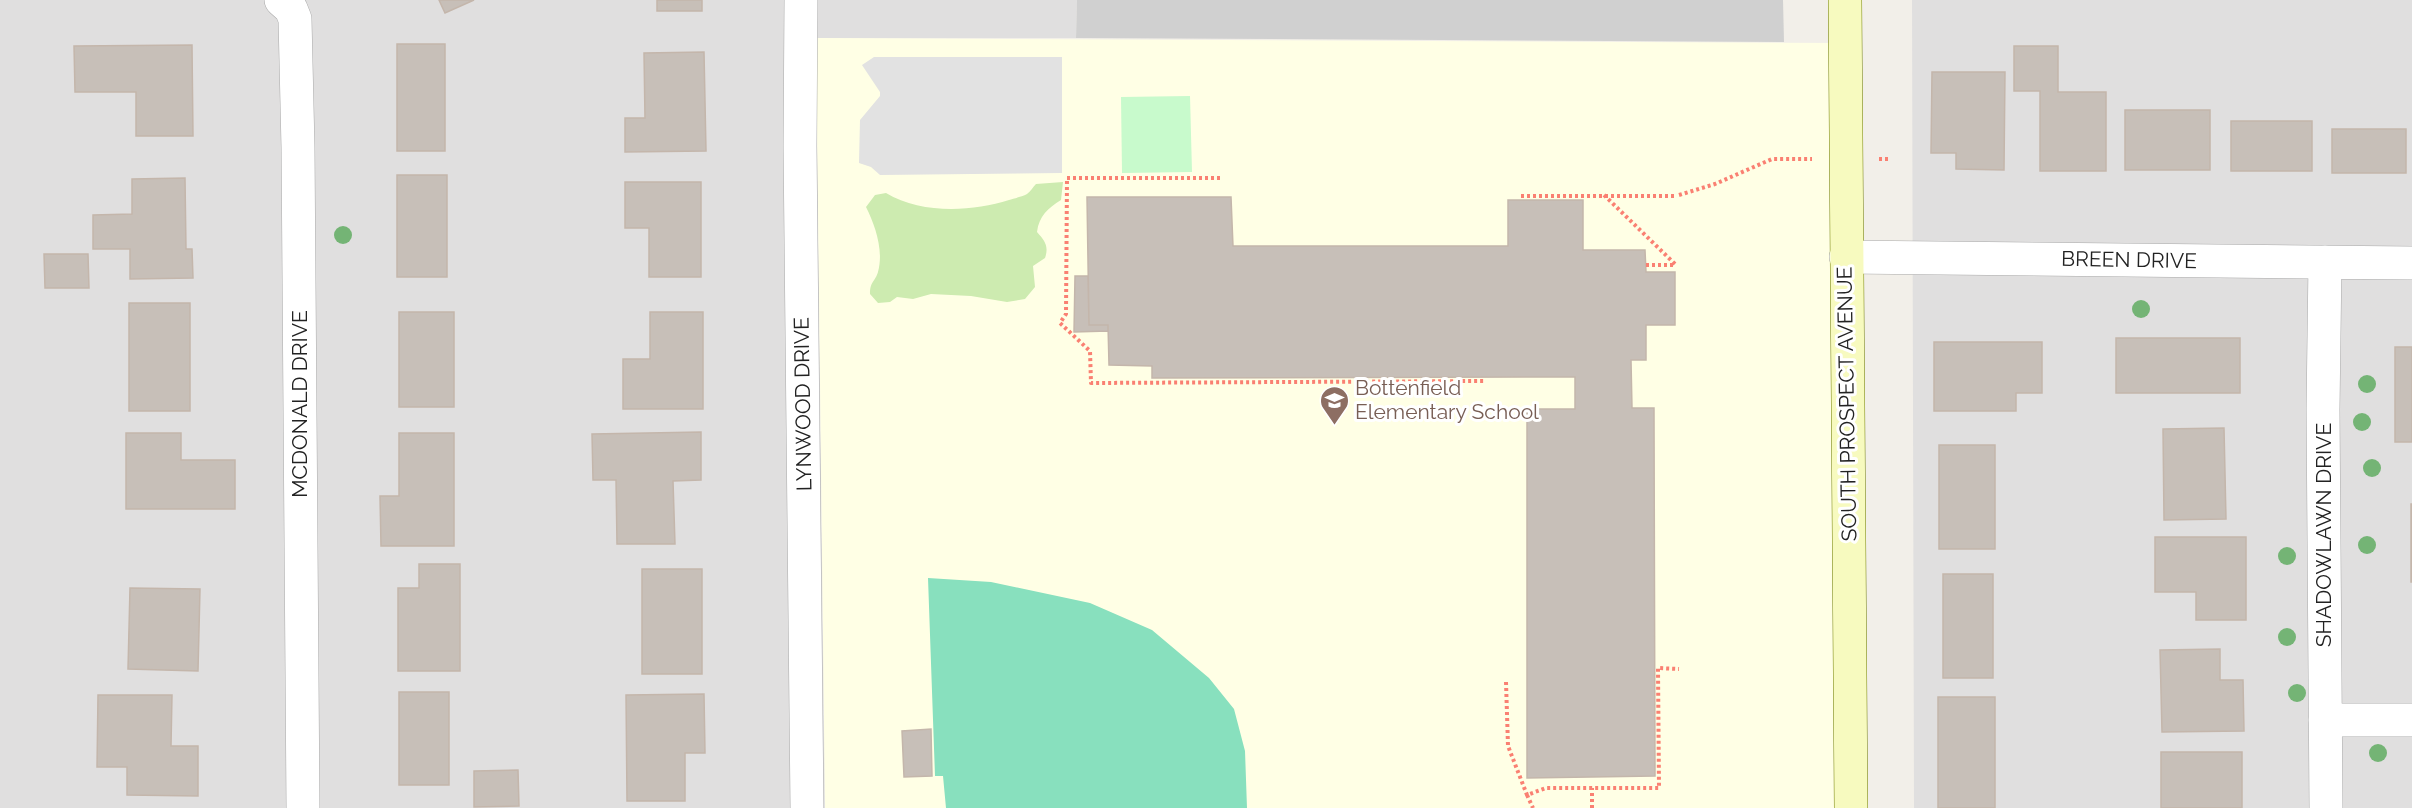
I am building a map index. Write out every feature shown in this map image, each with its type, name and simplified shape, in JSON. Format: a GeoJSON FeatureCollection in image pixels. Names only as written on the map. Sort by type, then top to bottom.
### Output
{"type":"FeatureCollection","features":[{"type":"Feature","properties":{"kind":"main road","name":"SOUTH PROSPECT AVENUE"},"geometry":{"type":"LineString","coordinates":[[1845,0],[1851,808]]}},
{"type":"Feature","properties":{"kind":"street","name":"LYNWOOD DRIVE"},"geometry":{"type":"LineString","coordinates":[[801,0],[800,146],[807,808]]}},
{"type":"Feature","properties":{"kind":"street","name":"MCDONALD DRIVE"},"geometry":{"type":"LineString","coordinates":[[283,1],[291,9],[295,19],[303,808]]}},
{"type":"Feature","properties":{"kind":"street","name":"BREEN DRIVE"},"geometry":{"type":"LineString","coordinates":[[1846,257],[2412,263]]}},
{"type":"Feature","properties":{"kind":"street","name":"SHADOWLAWN DRIVE"},"geometry":{"type":"LineString","coordinates":[[2325,262],[2323,410],[2326,808]]}},
{"type":"Feature","properties":{"kind":"street"},"geometry":{"type":"LineString","coordinates":[[2325,720],[2412,720]]}},
{"type":"Feature","properties":{"kind":"path"},"geometry":{"type":"LineString","coordinates":[[1521,196],[1677,196],[1715,184],[1772,159],[1794,159]]}},
{"type":"Feature","properties":{"kind":"path"},"geometry":{"type":"LineString","coordinates":[[1882,159],[1890,159]]}},
{"type":"Feature","properties":{"kind":"path"},"geometry":{"type":"LineString","coordinates":[[1220,178],[1067,178],[1066,314],[1060,323],[1090,351],[1091,383],[1486,381]]}},
{"type":"Feature","properties":{"kind":"path"},"geometry":{"type":"LineString","coordinates":[[1604,195],[1676,265],[1646,265]]}},
{"type":"Feature","properties":{"kind":"path"},"geometry":{"type":"LineString","coordinates":[[1527,795],[1546,788],[1659,788],[1658,668],[1679,669]]}},
{"type":"Feature","properties":{"kind":"path"},"geometry":{"type":"LineString","coordinates":[[1506,682],[1508,746],[1533,808]]}},
{"type":"Feature","properties":{"kind":"path"},"geometry":{"type":"LineString","coordinates":[[1592,788],[1592,808]]}},
{"type":"Feature","properties":{"kind":"shaded area"},"geometry":{"type":"Polygon","coordinates":[[[0,0],[1077,0],[1076,38],[816,38],[825,808],[0,808],[0,0]]]}},
{"type":"Feature","properties":{"kind":"shaded area"},"geometry":{"type":"Polygon","coordinates":[[[1077,0],[1783,0],[1784,42],[1076,38],[1077,0]]]}},
{"type":"Feature","properties":{"kind":"shaded area"},"geometry":{"type":"Polygon","coordinates":[[[1912,0],[2412,0],[2412,808],[1914,808],[1912,0]]]}},
{"type":"Feature","properties":{"kind":"shaded area","name":"Bottenfield Elementary School"},"geometry":{"type":"Polygon","coordinates":[[[816,38],[1849,43],[1845,808],[825,808],[816,38]]]}},
{"type":"Feature","properties":{"kind":"shaded area"},"geometry":{"type":"Polygon","coordinates":[[[874,57],[1062,57],[1062,173],[880,175],[871,167],[859,163],[860,120],[880,96],[880,92],[862,65],[874,57]]]}},
{"type":"Feature","properties":{"kind":"green space"},"geometry":{"type":"Polygon","coordinates":[[[1190,96],[1192,172],[1122,173],[1121,97],[1190,96]]]}},
{"type":"Feature","properties":{"kind":"green space"},"geometry":{"type":"Polygon","coordinates":[[[1063,182],[1061,200],[1045,213],[1038,226],[1037,232],[1046,244],[1047,250],[1045,258],[1033,266],[1035,287],[1025,299],[1007,302],[971,296],[931,294],[913,299],[897,297],[890,302],[878,303],[870,294],[880,264],[875,230],[866,207],[875,195],[886,193],[900,200],[930,208],[963,209],[1023,196],[1036,184],[1063,182]]]}},
{"type":"Feature","properties":{"kind":"green space"},"geometry":{"type":"Polygon","coordinates":[[[928,578],[991,582],[1090,603],[1152,630],[1209,678],[1234,709],[1245,751],[1247,808],[946,808],[943,776],[935,776],[928,578]]]}},
{"type":"Feature","properties":{"kind":"building"},"geometry":{"type":"Polygon","coordinates":[[[439,0],[474,0],[445,13],[439,0]]]}},
{"type":"Feature","properties":{"kind":"building"},"geometry":{"type":"Polygon","coordinates":[[[657,0],[702,0],[702,11],[657,11],[657,0]]]}},
{"type":"Feature","properties":{"kind":"building"},"geometry":{"type":"Polygon","coordinates":[[[397,44],[445,44],[445,151],[397,151],[397,44]]]}},
{"type":"Feature","properties":{"kind":"building"},"geometry":{"type":"Polygon","coordinates":[[[192,45],[193,136],[136,136],[136,92],[75,92],[74,46],[192,45]]]}},
{"type":"Feature","properties":{"kind":"building"},"geometry":{"type":"Polygon","coordinates":[[[2014,46],[2058,46],[2058,92],[2106,92],[2106,171],[2040,171],[2040,91],[2014,91],[2014,46]]]}},
{"type":"Feature","properties":{"kind":"building"},"geometry":{"type":"Polygon","coordinates":[[[704,52],[706,151],[625,152],[625,118],[645,118],[644,53],[704,52]]]}},
{"type":"Feature","properties":{"kind":"building"},"geometry":{"type":"Polygon","coordinates":[[[1932,72],[2005,72],[2004,170],[1956,169],[1956,153],[1931,153],[1932,72]]]}},
{"type":"Feature","properties":{"kind":"building"},"geometry":{"type":"Polygon","coordinates":[[[2125,110],[2210,110],[2210,170],[2125,170],[2125,110]]]}},
{"type":"Feature","properties":{"kind":"building"},"geometry":{"type":"Polygon","coordinates":[[[2231,121],[2312,121],[2312,171],[2231,171],[2231,121]]]}},
{"type":"Feature","properties":{"kind":"building"},"geometry":{"type":"Polygon","coordinates":[[[2332,129],[2406,129],[2406,173],[2332,173],[2332,129]]]}},
{"type":"Feature","properties":{"kind":"building"},"geometry":{"type":"Polygon","coordinates":[[[397,175],[447,175],[447,277],[397,277],[397,175]]]}},
{"type":"Feature","properties":{"kind":"building"},"geometry":{"type":"Polygon","coordinates":[[[185,178],[186,249],[192,249],[193,278],[130,279],[130,249],[93,249],[93,215],[132,214],[132,179],[185,178]]]}},
{"type":"Feature","properties":{"kind":"building"},"geometry":{"type":"Polygon","coordinates":[[[625,182],[701,182],[701,277],[649,277],[649,228],[625,228],[625,182]]]}},
{"type":"Feature","properties":{"kind":"building"},"geometry":{"type":"Polygon","coordinates":[[[1087,197],[1231,197],[1233,246],[1508,246],[1508,200],[1583,200],[1583,250],[1645,250],[1646,272],[1675,272],[1675,325],[1646,325],[1646,360],[1631,360],[1632,408],[1654,408],[1655,776],[1527,778],[1527,409],[1575,409],[1575,377],[1152,378],[1152,366],[1109,365],[1108,325],[1089,325],[1087,197]]]}},
{"type":"Feature","properties":{"kind":"building"},"geometry":{"type":"Polygon","coordinates":[[[44,254],[88,254],[89,288],[45,288],[44,254]]]}},
{"type":"Feature","properties":{"kind":"building"},"geometry":{"type":"Polygon","coordinates":[[[1075,276],[1088,276],[1089,325],[1108,325],[1108,331],[1074,332],[1075,276]]]}},
{"type":"Feature","properties":{"kind":"building"},"geometry":{"type":"Polygon","coordinates":[[[129,303],[190,303],[190,411],[129,411],[129,303]]]}},
{"type":"Feature","properties":{"kind":"building"},"geometry":{"type":"Polygon","coordinates":[[[399,312],[454,312],[454,407],[399,407],[399,312]]]}},
{"type":"Feature","properties":{"kind":"building"},"geometry":{"type":"Polygon","coordinates":[[[650,312],[703,312],[703,409],[623,409],[623,359],[650,359],[650,312]]]}},
{"type":"Feature","properties":{"kind":"building"},"geometry":{"type":"Polygon","coordinates":[[[2116,338],[2240,338],[2240,393],[2116,393],[2116,338]]]}},
{"type":"Feature","properties":{"kind":"building"},"geometry":{"type":"Polygon","coordinates":[[[1934,342],[2042,342],[2042,393],[2016,393],[2016,411],[1934,411],[1934,342]]]}},
{"type":"Feature","properties":{"kind":"building"},"geometry":{"type":"Polygon","coordinates":[[[2395,347],[2412,347],[2412,442],[2395,442],[2395,347]]]}},
{"type":"Feature","properties":{"kind":"building"},"geometry":{"type":"Polygon","coordinates":[[[2224,428],[2226,519],[2164,520],[2163,429],[2224,428]]]}},
{"type":"Feature","properties":{"kind":"building"},"geometry":{"type":"Polygon","coordinates":[[[701,432],[701,480],[673,481],[675,544],[617,544],[616,480],[593,480],[592,434],[701,432]]]}},
{"type":"Feature","properties":{"kind":"building"},"geometry":{"type":"Polygon","coordinates":[[[126,433],[181,433],[181,460],[235,460],[235,509],[126,509],[126,433]]]}},
{"type":"Feature","properties":{"kind":"building"},"geometry":{"type":"Polygon","coordinates":[[[399,433],[454,433],[454,546],[381,546],[380,496],[399,496],[399,433]]]}},
{"type":"Feature","properties":{"kind":"building"},"geometry":{"type":"Polygon","coordinates":[[[1939,445],[1995,445],[1995,549],[1939,549],[1939,445]]]}},
{"type":"Feature","properties":{"kind":"building"},"geometry":{"type":"Polygon","coordinates":[[[2412,504],[2412,582],[2411,582],[2412,504]]]}},
{"type":"Feature","properties":{"kind":"building"},"geometry":{"type":"Polygon","coordinates":[[[2155,537],[2246,537],[2246,620],[2196,620],[2196,592],[2155,592],[2155,537]]]}},
{"type":"Feature","properties":{"kind":"building"},"geometry":{"type":"Polygon","coordinates":[[[419,564],[460,564],[460,671],[398,671],[398,588],[419,588],[419,564]]]}},
{"type":"Feature","properties":{"kind":"building"},"geometry":{"type":"Polygon","coordinates":[[[642,569],[702,569],[702,674],[642,674],[642,569]]]}},
{"type":"Feature","properties":{"kind":"building"},"geometry":{"type":"Polygon","coordinates":[[[1943,574],[1993,574],[1993,678],[1943,678],[1943,574]]]}},
{"type":"Feature","properties":{"kind":"building"},"geometry":{"type":"Polygon","coordinates":[[[130,588],[200,589],[198,671],[128,669],[130,588]]]}},
{"type":"Feature","properties":{"kind":"building"},"geometry":{"type":"Polygon","coordinates":[[[2220,649],[2220,680],[2243,680],[2244,731],[2162,732],[2160,650],[2220,649]]]}},
{"type":"Feature","properties":{"kind":"building"},"geometry":{"type":"Polygon","coordinates":[[[399,692],[449,692],[449,785],[399,785],[399,692]]]}},
{"type":"Feature","properties":{"kind":"building"},"geometry":{"type":"Polygon","coordinates":[[[704,694],[705,753],[685,753],[685,801],[627,801],[626,695],[704,694]]]}},
{"type":"Feature","properties":{"kind":"building"},"geometry":{"type":"Polygon","coordinates":[[[98,695],[172,695],[171,746],[198,746],[198,796],[127,795],[127,767],[97,767],[98,695]]]}},
{"type":"Feature","properties":{"kind":"building"},"geometry":{"type":"Polygon","coordinates":[[[1938,697],[1995,697],[1995,808],[1938,808],[1938,697]]]}},
{"type":"Feature","properties":{"kind":"building"},"geometry":{"type":"Polygon","coordinates":[[[931,729],[932,776],[904,777],[902,731],[931,729]]]}},
{"type":"Feature","properties":{"kind":"building"},"geometry":{"type":"Polygon","coordinates":[[[2161,752],[2242,752],[2242,808],[2161,808],[2161,752]]]}},
{"type":"Feature","properties":{"kind":"building"},"geometry":{"type":"Polygon","coordinates":[[[518,770],[519,806],[474,807],[474,771],[518,770]]]}},
{"type":"Feature","properties":{"kind":"place","name":"Bottenfield Elementary School"},"geometry":{"type":"Point","coordinates":[1334,426]}}]}
